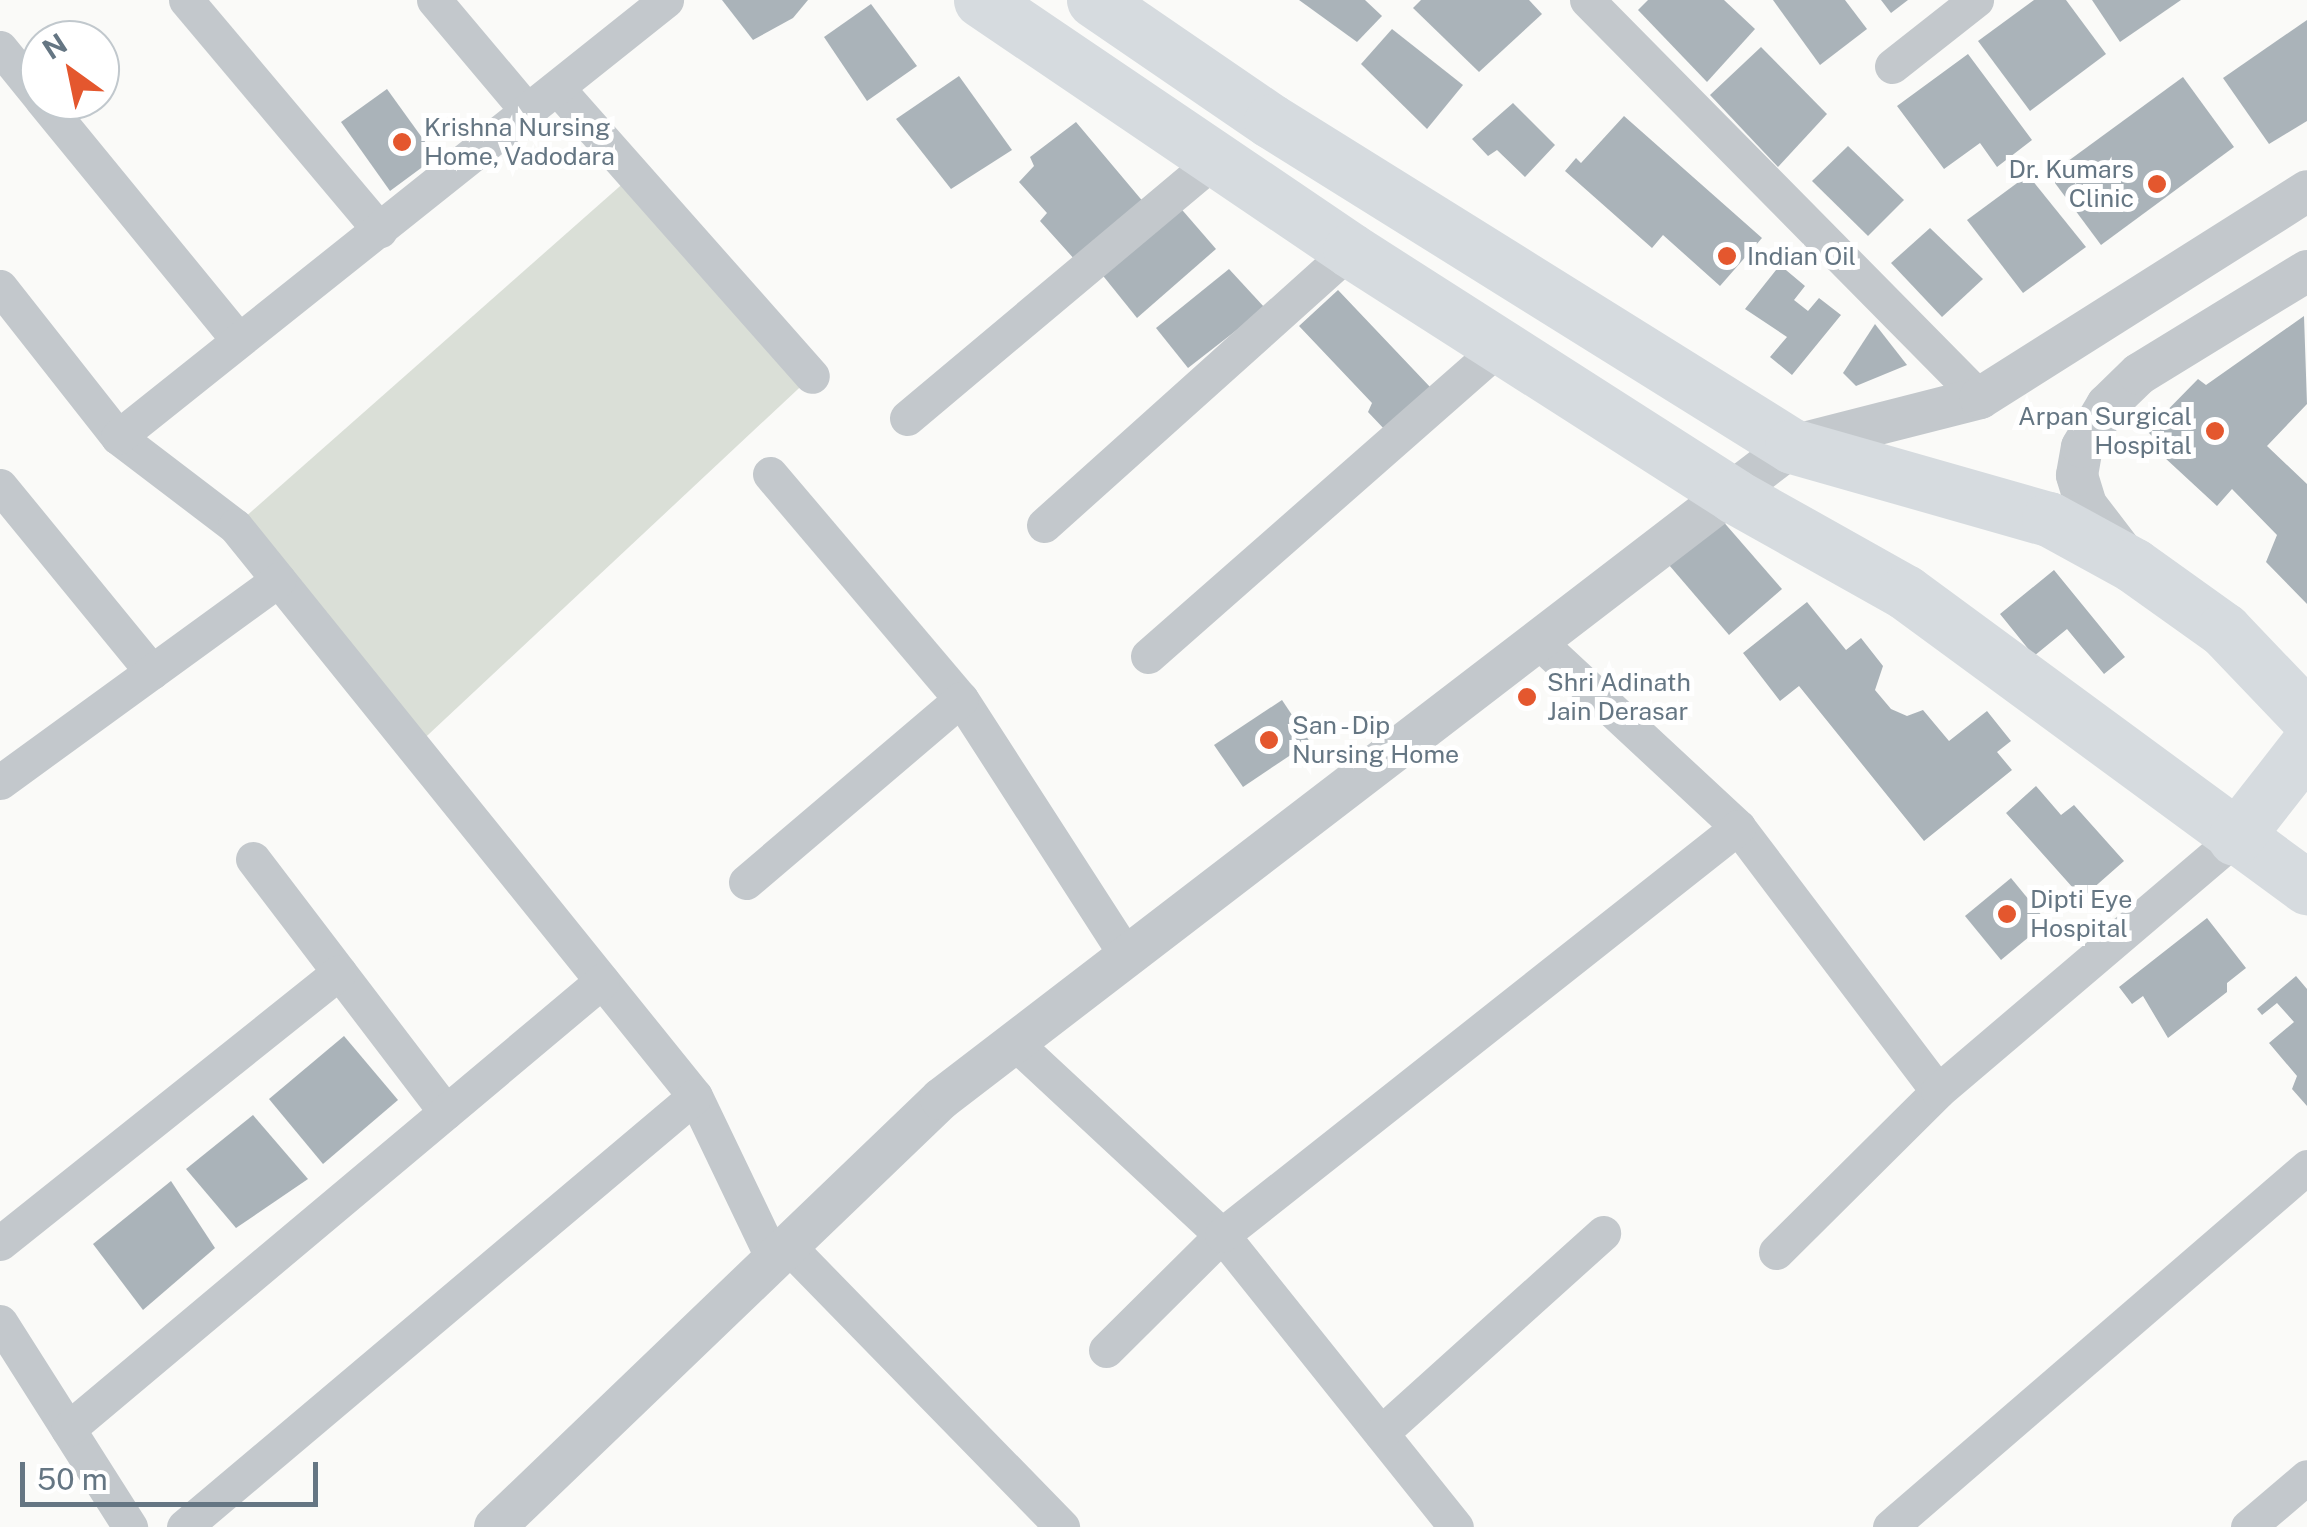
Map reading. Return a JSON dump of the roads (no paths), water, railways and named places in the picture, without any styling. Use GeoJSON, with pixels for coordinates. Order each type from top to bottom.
{"type":"FeatureCollection","features":[{"type":"Feature","properties":{"kind":"highway"},"geometry":{"type":"LineString","coordinates":[[980,0],[1350,250],[1734,496],[1905,592],[2235,838],[2307,887]]}},
{"type":"Feature","properties":{"kind":"highway"},"geometry":{"type":"LineString","coordinates":[[1109,4],[1271,121],[1792,446],[2049,520],[2133,565],[2224,630],[2307,717]]}},
{"type":"Feature","properties":{"kind":"highway"},"geometry":{"type":"LineString","coordinates":[[2235,838],[2307,746]]}},
{"type":"Feature","properties":{"kind":"street"},"geometry":{"type":"LineString","coordinates":[[186,0],[380,230]]}},
{"type":"Feature","properties":{"kind":"street"},"geometry":{"type":"LineString","coordinates":[[434,0],[529,113]]}},
{"type":"Feature","properties":{"kind":"street"},"geometry":{"type":"LineString","coordinates":[[118,437],[237,338],[529,113],[666,0]]}},
{"type":"Feature","properties":{"kind":"street"},"geometry":{"type":"LineString","coordinates":[[1586,0],[1980,398]]}},
{"type":"Feature","properties":{"kind":"street"},"geometry":{"type":"LineString","coordinates":[[1892,66],[1976,0]]}},
{"type":"Feature","properties":{"kind":"street"},"geometry":{"type":"LineString","coordinates":[[0,48],[20,72]]}},
{"type":"Feature","properties":{"kind":"street"},"geometry":{"type":"LineString","coordinates":[[558,89],[812,376]]}},
{"type":"Feature","properties":{"kind":"street"},"geometry":{"type":"LineString","coordinates":[[59,120],[237,338]]}},
{"type":"Feature","properties":{"kind":"street"},"geometry":{"type":"LineString","coordinates":[[906,418],[1214,160]]}},
{"type":"Feature","properties":{"kind":"street"},"geometry":{"type":"LineString","coordinates":[[495,1527],[940,1099],[1539,642],[1677,532],[1734,496],[1792,446],[1980,398],[2307,192]]}},
{"type":"Feature","properties":{"kind":"street"},"geometry":{"type":"LineString","coordinates":[[1044,525],[1350,250]]}},
{"type":"Feature","properties":{"kind":"street"},"geometry":{"type":"LineString","coordinates":[[2133,565],[2086,505],[2077,476],[2082,447],[2107,406],[2139,374],[2307,271]]}},
{"type":"Feature","properties":{"kind":"street"},"geometry":{"type":"LineString","coordinates":[[0,287],[118,437],[235,526],[695,1096],[780,1252],[1062,1527]]}},
{"type":"Feature","properties":{"kind":"street"},"geometry":{"type":"LineString","coordinates":[[1148,656],[1502,345]]}},
{"type":"Feature","properties":{"kind":"street"},"geometry":{"type":"LineString","coordinates":[[770,474],[962,698],[1127,957]]}},
{"type":"Feature","properties":{"kind":"street"},"geometry":{"type":"LineString","coordinates":[[0,486],[152,672]]}},
{"type":"Feature","properties":{"kind":"street"},"geometry":{"type":"LineString","coordinates":[[0,782],[278,580]]}},
{"type":"Feature","properties":{"kind":"street"},"geometry":{"type":"LineString","coordinates":[[1539,642],[1738,827],[1938,1091]]}},
{"type":"Feature","properties":{"kind":"street"},"geometry":{"type":"LineString","coordinates":[[746,882],[962,698]]}},
{"type":"Feature","properties":{"kind":"street"},"geometry":{"type":"LineString","coordinates":[[1106,1350],[1222,1236],[1738,827]]}},
{"type":"Feature","properties":{"kind":"street"},"geometry":{"type":"LineString","coordinates":[[1776,1252],[1938,1091],[2235,838]]}},
{"type":"Feature","properties":{"kind":"street"},"geometry":{"type":"LineString","coordinates":[[254,859],[446,1112]]}},
{"type":"Feature","properties":{"kind":"street"},"geometry":{"type":"LineString","coordinates":[[0,1243],[339,972]]}},
{"type":"Feature","properties":{"kind":"street"},"geometry":{"type":"LineString","coordinates":[[68,1429],[602,981]]}},
{"type":"Feature","properties":{"kind":"street"},"geometry":{"type":"LineString","coordinates":[[1014,1042],[1222,1236],[1456,1527]]}},
{"type":"Feature","properties":{"kind":"street"},"geometry":{"type":"LineString","coordinates":[[184,1527],[695,1096]]}},
{"type":"Feature","properties":{"kind":"street"},"geometry":{"type":"LineString","coordinates":[[1890,1527],[2307,1167]]}},
{"type":"Feature","properties":{"kind":"street"},"geometry":{"type":"LineString","coordinates":[[1380,1433],[1603,1233]]}},
{"type":"Feature","properties":{"kind":"street"},"geometry":{"type":"LineString","coordinates":[[0,1322],[130,1527]]}},
{"type":"Feature","properties":{"kind":"street"},"geometry":{"type":"LineString","coordinates":[[2248,1527],[2307,1477]]}},
{"type":"Feature","properties":{"kind":"place","name":"Krishna Nursing Home, Vadodara"},"geometry":{"type":"Point","coordinates":[402,142]}},
{"type":"Feature","properties":{"kind":"place","name":"Dr. Kumars Clinic"},"geometry":{"type":"Point","coordinates":[2157,184]}},
{"type":"Feature","properties":{"kind":"place","name":"Indian Oil"},"geometry":{"type":"Point","coordinates":[1727,256]}},
{"type":"Feature","properties":{"kind":"place","name":"Arpan Surgical Hospital"},"geometry":{"type":"Point","coordinates":[2215,431]}},
{"type":"Feature","properties":{"kind":"place","name":"Shri Adinath Jain Derasar"},"geometry":{"type":"Point","coordinates":[1527,697]}},
{"type":"Feature","properties":{"kind":"place","name":"San - Dip Nursing Home"},"geometry":{"type":"Point","coordinates":[1269,740]}},
{"type":"Feature","properties":{"kind":"place","name":"Dipti Eye Hospital"},"geometry":{"type":"Point","coordinates":[2007,914]}}]}
